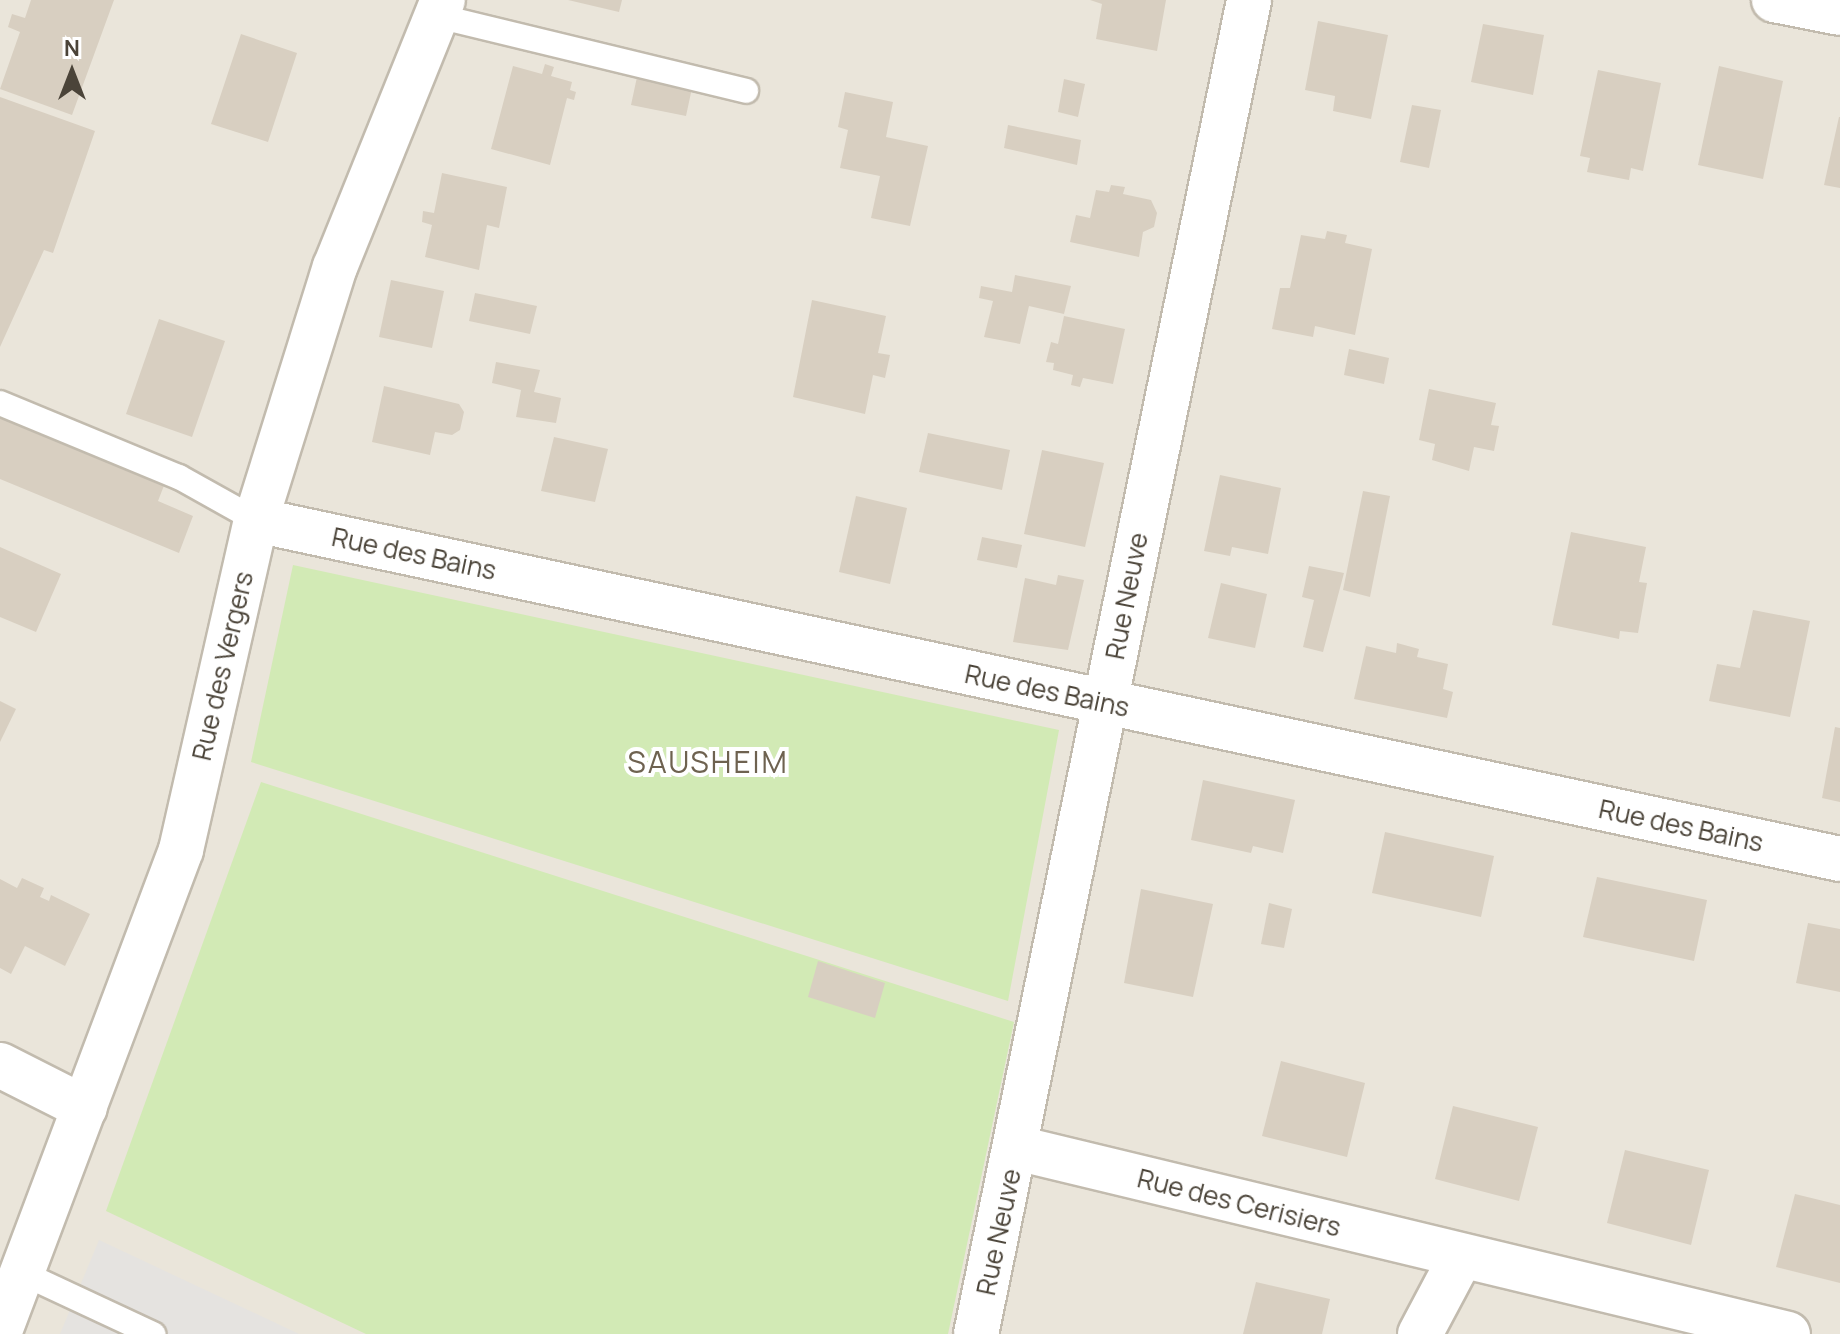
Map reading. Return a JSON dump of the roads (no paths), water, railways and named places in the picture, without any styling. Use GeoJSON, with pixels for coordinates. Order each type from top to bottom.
{"type":"FeatureCollection","features":[{"type":"Feature","properties":{"kind":"street","name":"Rue Neuve"},"geometry":{"type":"LineString","coordinates":[[976,1334],[1017,1148],[1249,0]]}},
{"type":"Feature","properties":{"kind":"street"},"geometry":{"type":"LineString","coordinates":[[1774,0],[1840,13]]}},
{"type":"Feature","properties":{"kind":"street","name":"Rue des Vergers"},"geometry":{"type":"LineString","coordinates":[[0,1331],[181,850],[256,520],[335,267],[440,8]]}},
{"type":"Feature","properties":{"kind":"street","name":"Rue des Bains"},"geometry":{"type":"LineString","coordinates":[[256,520],[1840,859]]}},
{"type":"Feature","properties":{"kind":"street"},"geometry":{"type":"LineString","coordinates":[[0,1065],[85,1108]]}},
{"type":"Feature","properties":{"kind":"street","name":"Rue des Cerisiers"},"geometry":{"type":"LineString","coordinates":[[1017,1148],[1788,1334]]}},
{"type":"Feature","properties":{"kind":"street"},"geometry":{"type":"LineString","coordinates":[[1420,1334],[1461,1257]]}},
{"type":"Feature","properties":{"kind":"lane"},"geometry":{"type":"LineString","coordinates":[[440,8],[746,91]]}},
{"type":"Feature","properties":{"kind":"lane"},"geometry":{"type":"LineString","coordinates":[[0,403],[179,477],[256,520]]}},
{"type":"Feature","properties":{"kind":"lane"},"geometry":{"type":"LineString","coordinates":[[22,1273],[153,1334]]}},
{"type":"Feature","properties":{"kind":"district","name":"SAUSHEIM"},"geometry":{"type":"Point","coordinates":[708,762]}}]}
